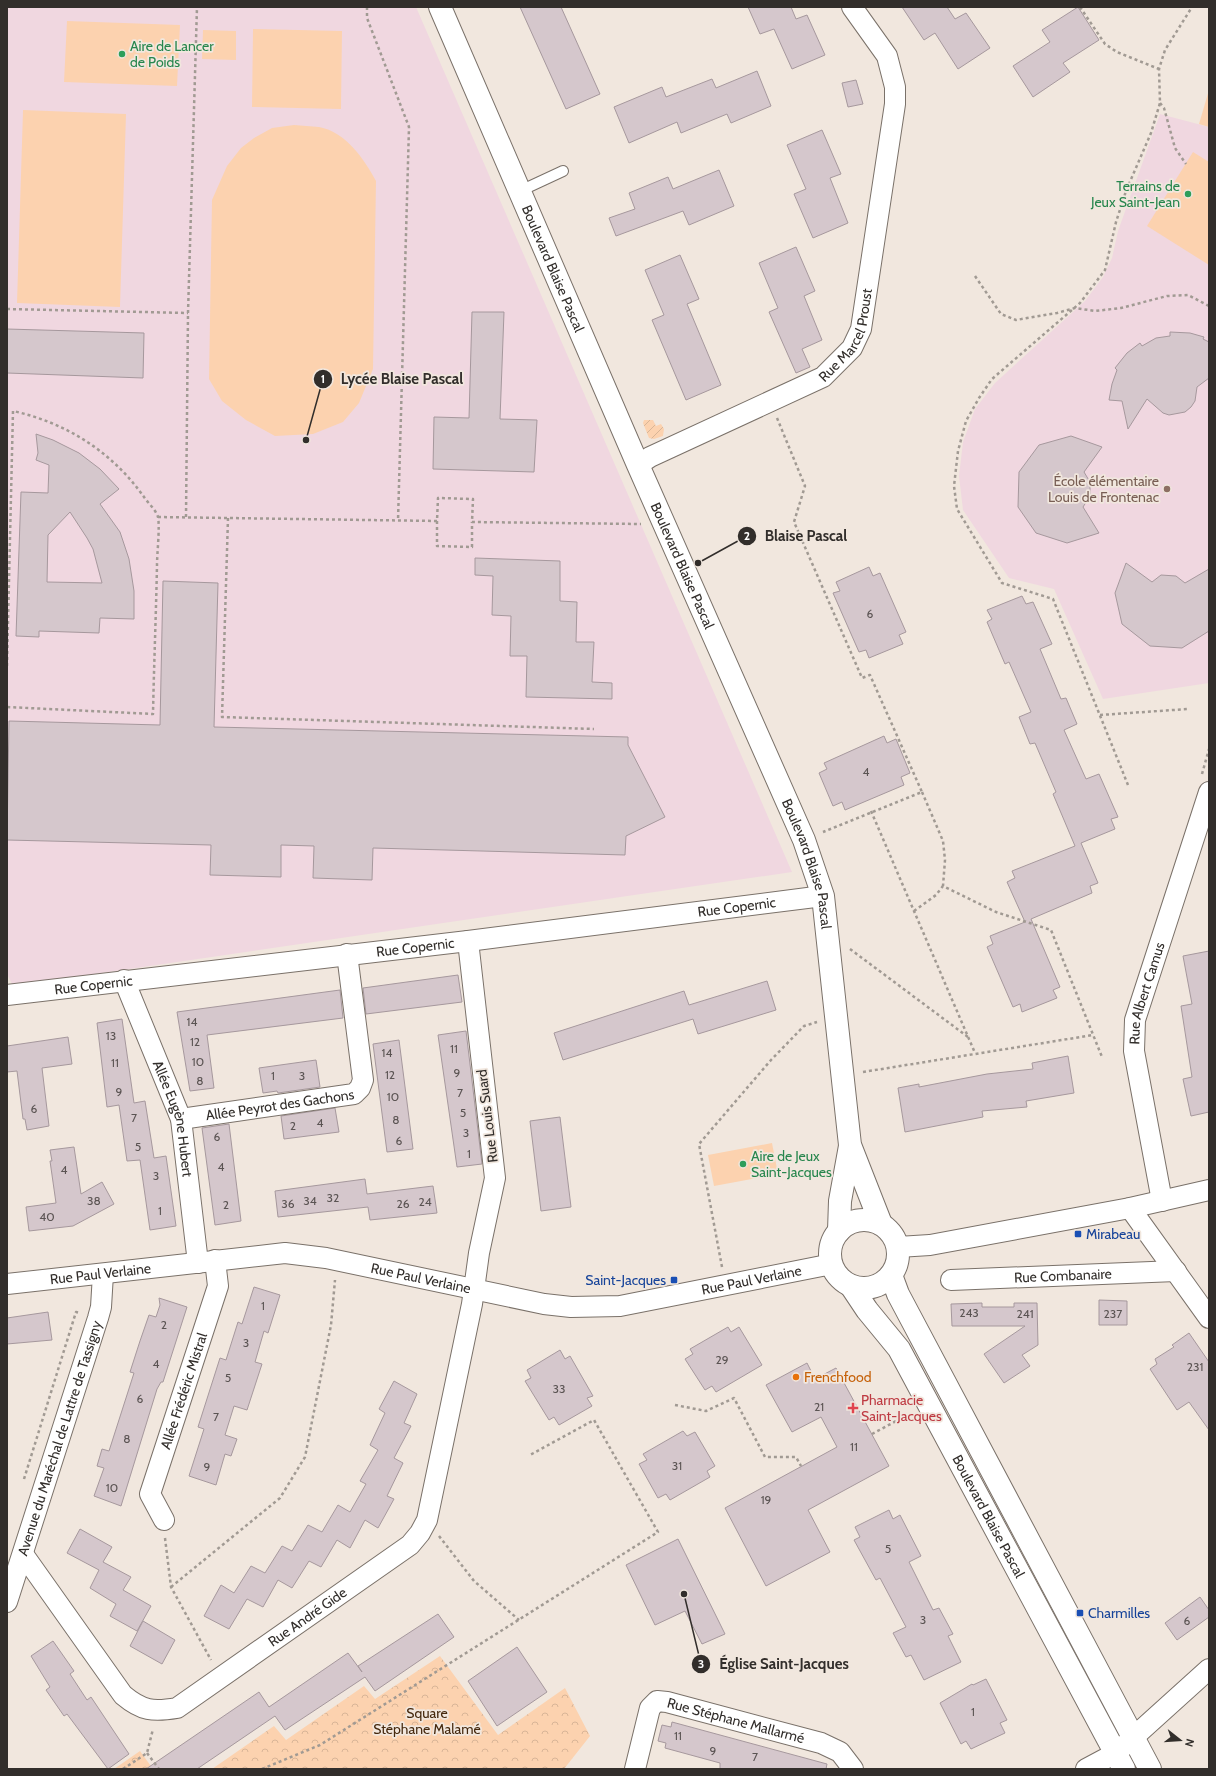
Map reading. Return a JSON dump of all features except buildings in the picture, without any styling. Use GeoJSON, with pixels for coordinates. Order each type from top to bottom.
{"type":"FeatureCollection","features":[{"type":"Feature","properties":{"kind":"street","name":"Boulevard Blaise Pascal"},"geometry":{"type":"LineString","coordinates":[[440,7],[638,465],[804,840],[823,896],[850,1145],[881,1224],[889,1230],[898,1247]]}},
{"type":"Feature","properties":{"kind":"street","name":"Rue Marcel Proust"},"geometry":{"type":"LineString","coordinates":[[638,465],[650,457],[823,378],[852,348],[861,329],[895,104],[895,87],[887,56],[852,7]]}},
{"type":"Feature","properties":{"kind":"street","name":"Rue Albert Camus"},"geometry":{"type":"LineString","coordinates":[[1162,1201],[1134,1051],[1135,1020],[1204,786]]}},
{"type":"Feature","properties":{"kind":"street","name":"Rue Copernic"},"geometry":{"type":"LineString","coordinates":[[7,994],[468,941],[823,896]]}},
{"type":"Feature","properties":{"kind":"street","name":"Rue Louis Suard"},"geometry":{"type":"LineString","coordinates":[[468,941],[495,1178],[479,1253],[474,1290]]}},
{"type":"Feature","properties":{"kind":"street","name":"Allée Peyrot des Gachons"},"geometry":{"type":"LineString","coordinates":[[181,1119],[354,1094],[360,1088],[363,1080],[347,954]]}},
{"type":"Feature","properties":{"kind":"street","name":"Allée Eugène Hubert"},"geometry":{"type":"LineString","coordinates":[[124,980],[181,1119],[206,1261]]}},
{"type":"Feature","properties":{"kind":"street","name":"Boulevard Blaise Pascal"},"geometry":{"type":"LineString","coordinates":[[850,1145],[840,1201],[839,1231],[832,1242],[830,1251],[832,1264],[839,1278],[851,1286],[867,1310],[899,1349],[1120,1761]]}},
{"type":"Feature","properties":{"kind":"street"},"geometry":{"type":"LineString","coordinates":[[851,1286],[866,1288],[876,1286],[891,1275],[898,1257],[898,1247],[930,1245],[1130,1208],[1209,1190]]}},
{"type":"Feature","properties":{"kind":"street"},"geometry":{"type":"LineString","coordinates":[[1130,1208],[1209,1318]]}},
{"type":"Feature","properties":{"kind":"street"},"geometry":{"type":"LineString","coordinates":[[839,1231],[853,1222],[862,1220],[872,1220],[881,1224]]}},
{"type":"Feature","properties":{"kind":"street","name":"Rue Paul Verlaine"},"geometry":{"type":"LineString","coordinates":[[7,1284],[284,1253],[306,1254],[337,1260],[544,1304],[571,1306],[615,1306],[832,1264]]}},
{"type":"Feature","properties":{"kind":"street","name":"Allée Frédéric Mistral"},"geometry":{"type":"LineString","coordinates":[[164,1520],[150,1494],[218,1286],[206,1261]]}},
{"type":"Feature","properties":{"kind":"street","name":"Rue Combanaire"},"geometry":{"type":"LineString","coordinates":[[951,1280],[1176,1271]]}},
{"type":"Feature","properties":{"kind":"street","name":"Avenue du Maréchal de Lattre de Tassigny"},"geometry":{"type":"LineString","coordinates":[[7,1602],[98,1318],[101,1307],[103,1274]]}},
{"type":"Feature","properties":{"kind":"street","name":"Boulevard Blaise Pascal"},"geometry":{"type":"LineString","coordinates":[[891,1275],[898,1294],[960,1414],[1150,1769]]}},
{"type":"Feature","properties":{"kind":"street","name":"Rue André Gide"},"geometry":{"type":"LineString","coordinates":[[23,1554],[123,1695],[136,1705],[158,1710],[177,1708],[410,1545],[420,1533],[427,1520],[474,1290]]}},
{"type":"Feature","properties":{"kind":"street"},"geometry":{"type":"LineString","coordinates":[[1086,1769],[1120,1761],[1134,1738],[1209,1669]]}},
{"type":"Feature","properties":{"kind":"street","name":"Rue Stéphane Mallarmé"},"geometry":{"type":"LineString","coordinates":[[634,1769],[650,1708],[657,1701],[667,1702],[821,1743],[840,1752],[853,1769]]}},
{"type":"Feature","properties":{"kind":"lane"},"geometry":{"type":"LineString","coordinates":[[520,191],[563,171]]}},
{"type":"Feature","properties":{"kind":"path"},"geometry":{"type":"LineString","coordinates":[[186,517],[188,313],[197,7]]}},
{"type":"Feature","properties":{"kind":"path"},"geometry":{"type":"LineString","coordinates":[[367,7],[367,18],[409,127],[398,521]]}},
{"type":"Feature","properties":{"kind":"path"},"geometry":{"type":"LineString","coordinates":[[1080,7],[1105,44],[1117,52],[1159,69]]}},
{"type":"Feature","properties":{"kind":"path"},"geometry":{"type":"LineString","coordinates":[[1128,785],[1054,599],[1002,583],[957,509],[954,486],[958,451],[966,421],[992,379],[1075,308],[1095,285],[1105,270],[1116,222],[1126,191],[1151,133],[1160,103],[1159,69],[1165,50],[1192,7]]}},
{"type":"Feature","properties":{"kind":"path"},"geometry":{"type":"LineString","coordinates":[[1160,103],[1164,108],[1175,148],[1186,164]]}},
{"type":"Feature","properties":{"kind":"path"},"geometry":{"type":"LineString","coordinates":[[975,276],[1001,314],[1016,320],[1057,313],[1075,308],[1095,311],[1122,308],[1167,296],[1188,295],[1209,306]]}},
{"type":"Feature","properties":{"kind":"path"},"geometry":{"type":"LineString","coordinates":[[7,309],[188,313]]}},
{"type":"Feature","properties":{"kind":"path"},"geometry":{"type":"LineString","coordinates":[[770,402],[805,486],[794,522],[862,678],[870,675],[943,841],[945,860],[943,886],[936,895],[914,911]]}},
{"type":"Feature","properties":{"kind":"path"},"geometry":{"type":"LineString","coordinates":[[7,666],[13,411],[33,416],[54,424],[77,435],[101,452],[118,465],[134,483],[158,517],[154,714],[7,707]]}},
{"type":"Feature","properties":{"kind":"path"},"geometry":{"type":"LineString","coordinates":[[438,498],[473,499],[472,522],[472,547],[437,546],[438,498]]}},
{"type":"Feature","properties":{"kind":"path"},"geometry":{"type":"LineString","coordinates":[[158,517],[437,521]]}},
{"type":"Feature","properties":{"kind":"path"},"geometry":{"type":"LineString","coordinates":[[228,518],[222,717],[594,728]]}},
{"type":"Feature","properties":{"kind":"path"},"geometry":{"type":"LineString","coordinates":[[472,522],[664,524]]}},
{"type":"Feature","properties":{"kind":"path"},"geometry":{"type":"LineString","coordinates":[[1100,715],[1188,709]]}},
{"type":"Feature","properties":{"kind":"path"},"geometry":{"type":"LineString","coordinates":[[1204,786],[1209,749]]}},
{"type":"Feature","properties":{"kind":"path"},"geometry":{"type":"LineString","coordinates":[[804,840],[871,811],[922,792]]}},
{"type":"Feature","properties":{"kind":"path"},"geometry":{"type":"LineString","coordinates":[[871,811],[975,1053]]}},
{"type":"Feature","properties":{"kind":"path"},"geometry":{"type":"LineString","coordinates":[[943,886],[996,912],[1051,930],[1102,1057]]}},
{"type":"Feature","properties":{"kind":"path"},"geometry":{"type":"LineString","coordinates":[[827,932],[968,1037]]}},
{"type":"Feature","properties":{"kind":"path"},"geometry":{"type":"LineString","coordinates":[[725,1285],[699,1144],[771,1060],[804,1026],[836,1015]]}},
{"type":"Feature","properties":{"kind":"path"},"geometry":{"type":"LineString","coordinates":[[843,1075],[1093,1035]]}},
{"type":"Feature","properties":{"kind":"path"},"geometry":{"type":"LineString","coordinates":[[170,1587],[280,1498],[305,1457],[331,1325],[337,1260]]}},
{"type":"Feature","properties":{"kind":"path"},"geometry":{"type":"LineString","coordinates":[[675,1405],[706,1411],[734,1398],[765,1457],[796,1457],[801,1466]]}},
{"type":"Feature","properties":{"kind":"path"},"geometry":{"type":"LineString","coordinates":[[262,1769],[320,1745],[658,1532],[594,1420],[530,1455]]}},
{"type":"Feature","properties":{"kind":"path"},"geometry":{"type":"LineString","coordinates":[[872,1434],[898,1420]]}},
{"type":"Feature","properties":{"kind":"path"},"geometry":{"type":"LineString","coordinates":[[164,1520],[170,1587],[221,1677]]}},
{"type":"Feature","properties":{"kind":"path"},"geometry":{"type":"LineString","coordinates":[[427,1520],[474,1581],[519,1620]]}},
{"type":"Feature","properties":{"kind":"path"},"geometry":{"type":"LineString","coordinates":[[123,1769],[147,1753],[158,1710]]}},
{"type":"Feature","properties":{"kind":"path"},"geometry":{"type":"LineString","coordinates":[[147,1753],[159,1769]]}},
{"type":"Feature","properties":{"kind":"shaded area"},"geometry":{"type":"Polygon","coordinates":[[[7,7],[416,7],[792,872],[13,986],[7,974],[7,7]]]}},
{"type":"Feature","properties":{"kind":"shaded area"},"geometry":{"type":"Polygon","coordinates":[[[1160,114],[1209,127],[1209,683],[1103,699],[1054,589],[1009,578],[963,510],[959,476],[963,442],[975,409],[995,383],[1085,301],[1103,277],[1112,258],[1118,231],[1160,114]]]}},
{"type":"Feature","properties":{"kind":"green space","name":"Aire de Lancer de Poids"},"geometry":{"type":"Polygon","coordinates":[[[67,21],[180,25],[177,86],[64,82],[67,21]]]}},
{"type":"Feature","properties":{"kind":"green space"},"geometry":{"type":"Polygon","coordinates":[[[253,29],[342,31],[341,109],[252,107],[253,29]]]}},
{"type":"Feature","properties":{"kind":"green space"},"geometry":{"type":"Polygon","coordinates":[[[203,30],[236,31],[236,60],[202,59],[203,30]]]}},
{"type":"Feature","properties":{"kind":"green space"},"geometry":{"type":"Polygon","coordinates":[[[1209,90],[1209,127],[1199,124],[1209,90]]]}},
{"type":"Feature","properties":{"kind":"green space"},"geometry":{"type":"Polygon","coordinates":[[[23,110],[126,114],[120,307],[17,303],[23,110]]]}},
{"type":"Feature","properties":{"kind":"green space"},"geometry":{"type":"Polygon","coordinates":[[[294,125],[319,127],[338,134],[346,140],[360,156],[376,181],[373,369],[359,403],[343,422],[313,434],[275,436],[246,420],[222,401],[209,379],[212,200],[227,166],[241,148],[254,138],[272,128],[294,125]]]}},
{"type":"Feature","properties":{"kind":"green space","name":"Terrains de Jeux Saint-Jean"},"geometry":{"type":"Polygon","coordinates":[[[1193,152],[1209,162],[1209,265],[1147,226],[1193,152]]]}},
{"type":"Feature","properties":{"kind":"green space"},"geometry":{"type":"Polygon","coordinates":[[[644,420],[653,420],[656,426],[661,424],[664,429],[663,436],[654,439],[649,438],[643,423],[644,420]]]}},
{"type":"Feature","properties":{"kind":"green space","name":"Aire de Jeux Saint-Jacques"},"geometry":{"type":"Polygon","coordinates":[[[772,1143],[778,1174],[714,1186],[708,1155],[772,1143]]]}},
{"type":"Feature","properties":{"kind":"green space","name":"Square Stéphane Malamé"},"geometry":{"type":"Polygon","coordinates":[[[440,1656],[498,1735],[565,1688],[590,1736],[564,1769],[212,1769],[274,1726],[286,1740],[364,1686],[375,1699],[440,1656]]]}},
{"type":"Feature","properties":{"kind":"green space"},"geometry":{"type":"Polygon","coordinates":[[[140,1751],[153,1769],[114,1769],[140,1751]]]}},
{"type":"Feature","properties":{"kind":"place","name":"Aire de Lancer de Poids"},"geometry":{"type":"Point","coordinates":[122,54]}},
{"type":"Feature","properties":{"kind":"place","name":"Terrains de Jeux Saint-Jean"},"geometry":{"type":"Point","coordinates":[1188,194]}},
{"type":"Feature","properties":{"kind":"place","name":"Lycée Blaise Pascal"},"geometry":{"type":"Point","coordinates":[306,440]}},
{"type":"Feature","properties":{"kind":"place","name":"École élémentaire Louis de Frontenac"},"geometry":{"type":"Point","coordinates":[1167,489]}},
{"type":"Feature","properties":{"kind":"place","name":"Blaise Pascal"},"geometry":{"type":"Point","coordinates":[698,563]}},
{"type":"Feature","properties":{"kind":"place","name":"Aire de Jeux Saint-Jacques"},"geometry":{"type":"Point","coordinates":[743,1164]}},
{"type":"Feature","properties":{"kind":"place","name":"Mirabeau"},"geometry":{"type":"Point","coordinates":[1078,1234]}},
{"type":"Feature","properties":{"kind":"place","name":"Saint-Jacques"},"geometry":{"type":"Point","coordinates":[674,1280]}},
{"type":"Feature","properties":{"kind":"place","name":"Frenchfood"},"geometry":{"type":"Point","coordinates":[796,1377]}},
{"type":"Feature","properties":{"kind":"place","name":"Pharmacie Saint-Jacques"},"geometry":{"type":"Point","coordinates":[853,1408]}},
{"type":"Feature","properties":{"kind":"place","name":"Église Saint-Jacques"},"geometry":{"type":"Point","coordinates":[684,1594]}},
{"type":"Feature","properties":{"kind":"place","name":"Charmilles"},"geometry":{"type":"Point","coordinates":[1080,1613]}}]}
